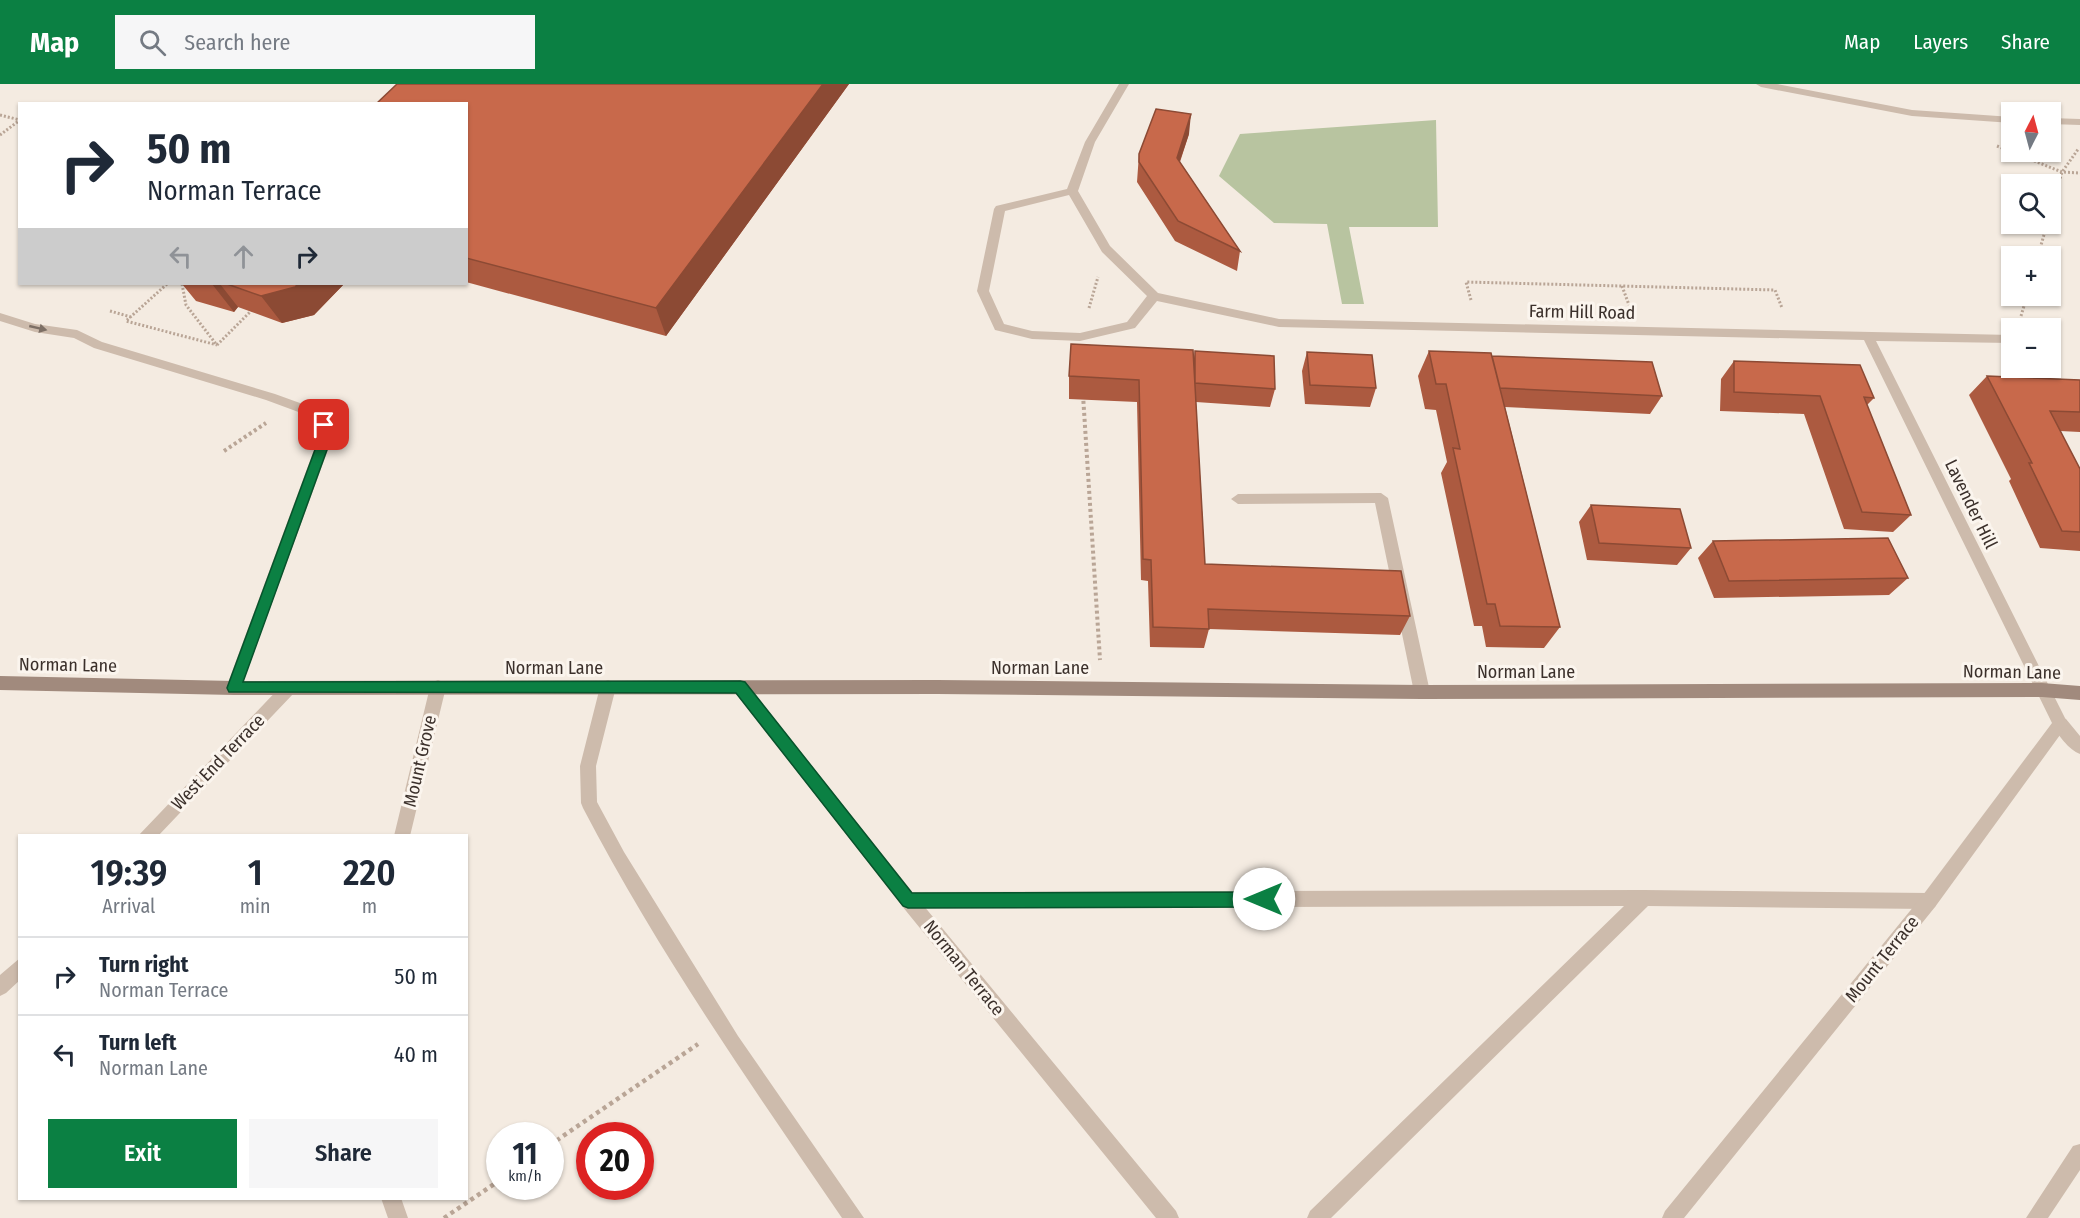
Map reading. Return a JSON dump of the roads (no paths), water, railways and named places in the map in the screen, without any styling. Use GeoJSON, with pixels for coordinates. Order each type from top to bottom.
{"type":"FeatureCollection","features":[{"type":"Feature","properties":{"kind":"street"},"geometry":{"type":"LineString","coordinates":[[1072,191],[1090,142],[1124,84]]}},
{"type":"Feature","properties":{"kind":"street"},"geometry":{"type":"LineString","coordinates":[[1761,84],[1912,112],[2001,119]]}},
{"type":"Feature","properties":{"kind":"street"},"geometry":{"type":"LineString","coordinates":[[2061,121],[2080,122]]}},
{"type":"Feature","properties":{"kind":"street"},"geometry":{"type":"LineString","coordinates":[[1072,191],[1106,249],[1154,296],[1131,325],[1080,337],[1032,335],[999,327],[983,291],[1000,209],[1072,191]]}},
{"type":"Feature","properties":{"kind":"street","name":"Farm Hill Road"},"geometry":{"type":"LineString","coordinates":[[1154,296],[1279,323],[1793,332],[2001,339]]}},
{"type":"Feature","properties":{"kind":"street"},"geometry":{"type":"LineString","coordinates":[[0,317],[35,328],[77,334],[91,342],[270,397],[317,414],[324,425],[322,447],[234,688]]}},
{"type":"Feature","properties":{"kind":"street","name":"Lavender Hill"},"geometry":{"type":"LineString","coordinates":[[1867,334],[2042,690]]}},
{"type":"Feature","properties":{"kind":"street"},"geometry":{"type":"LineString","coordinates":[[1238,499],[1381,498],[1422,692]]}},
{"type":"Feature","properties":{"kind":"street","name":"Norman Lane"},"geometry":{"type":"LineString","coordinates":[[0,683],[234,688],[1102,687],[1422,692],[2042,690],[2080,693]]}},
{"type":"Feature","properties":{"kind":"street","name":"Mount Grove"},"geometry":{"type":"LineString","coordinates":[[402,834],[438,687]]}},
{"type":"Feature","properties":{"kind":"street"},"geometry":{"type":"LineString","coordinates":[[608,687],[588,766],[589,803],[618,858],[723,1027],[854,1218]]}},
{"type":"Feature","properties":{"kind":"street","name":"Norman Terrace"},"geometry":{"type":"LineString","coordinates":[[740,687],[908,900],[1170,1218]]}},
{"type":"Feature","properties":{"kind":"street","name":"West End Terrace"},"geometry":{"type":"LineString","coordinates":[[148,834],[289,688]]}},
{"type":"Feature","properties":{"kind":"street"},"geometry":{"type":"LineString","coordinates":[[2042,690],[2060,724],[2080,747]]}},
{"type":"Feature","properties":{"kind":"street","name":"Mount Terrace"},"geometry":{"type":"LineString","coordinates":[[1672,1218],[1929,901],[2060,724]]}},
{"type":"Feature","properties":{"kind":"street"},"geometry":{"type":"LineString","coordinates":[[908,900],[1644,898],[1929,901]]}},
{"type":"Feature","properties":{"kind":"street"},"geometry":{"type":"LineString","coordinates":[[1317,1218],[1644,898]]}},
{"type":"Feature","properties":{"kind":"street"},"geometry":{"type":"LineString","coordinates":[[0,987],[18,969]]}},
{"type":"Feature","properties":{"kind":"street"},"geometry":{"type":"LineString","coordinates":[[2036,1218],[2080,1153]]}},
{"type":"Feature","properties":{"kind":"street"},"geometry":{"type":"LineString","coordinates":[[392,1200],[398,1218]]}}]}
